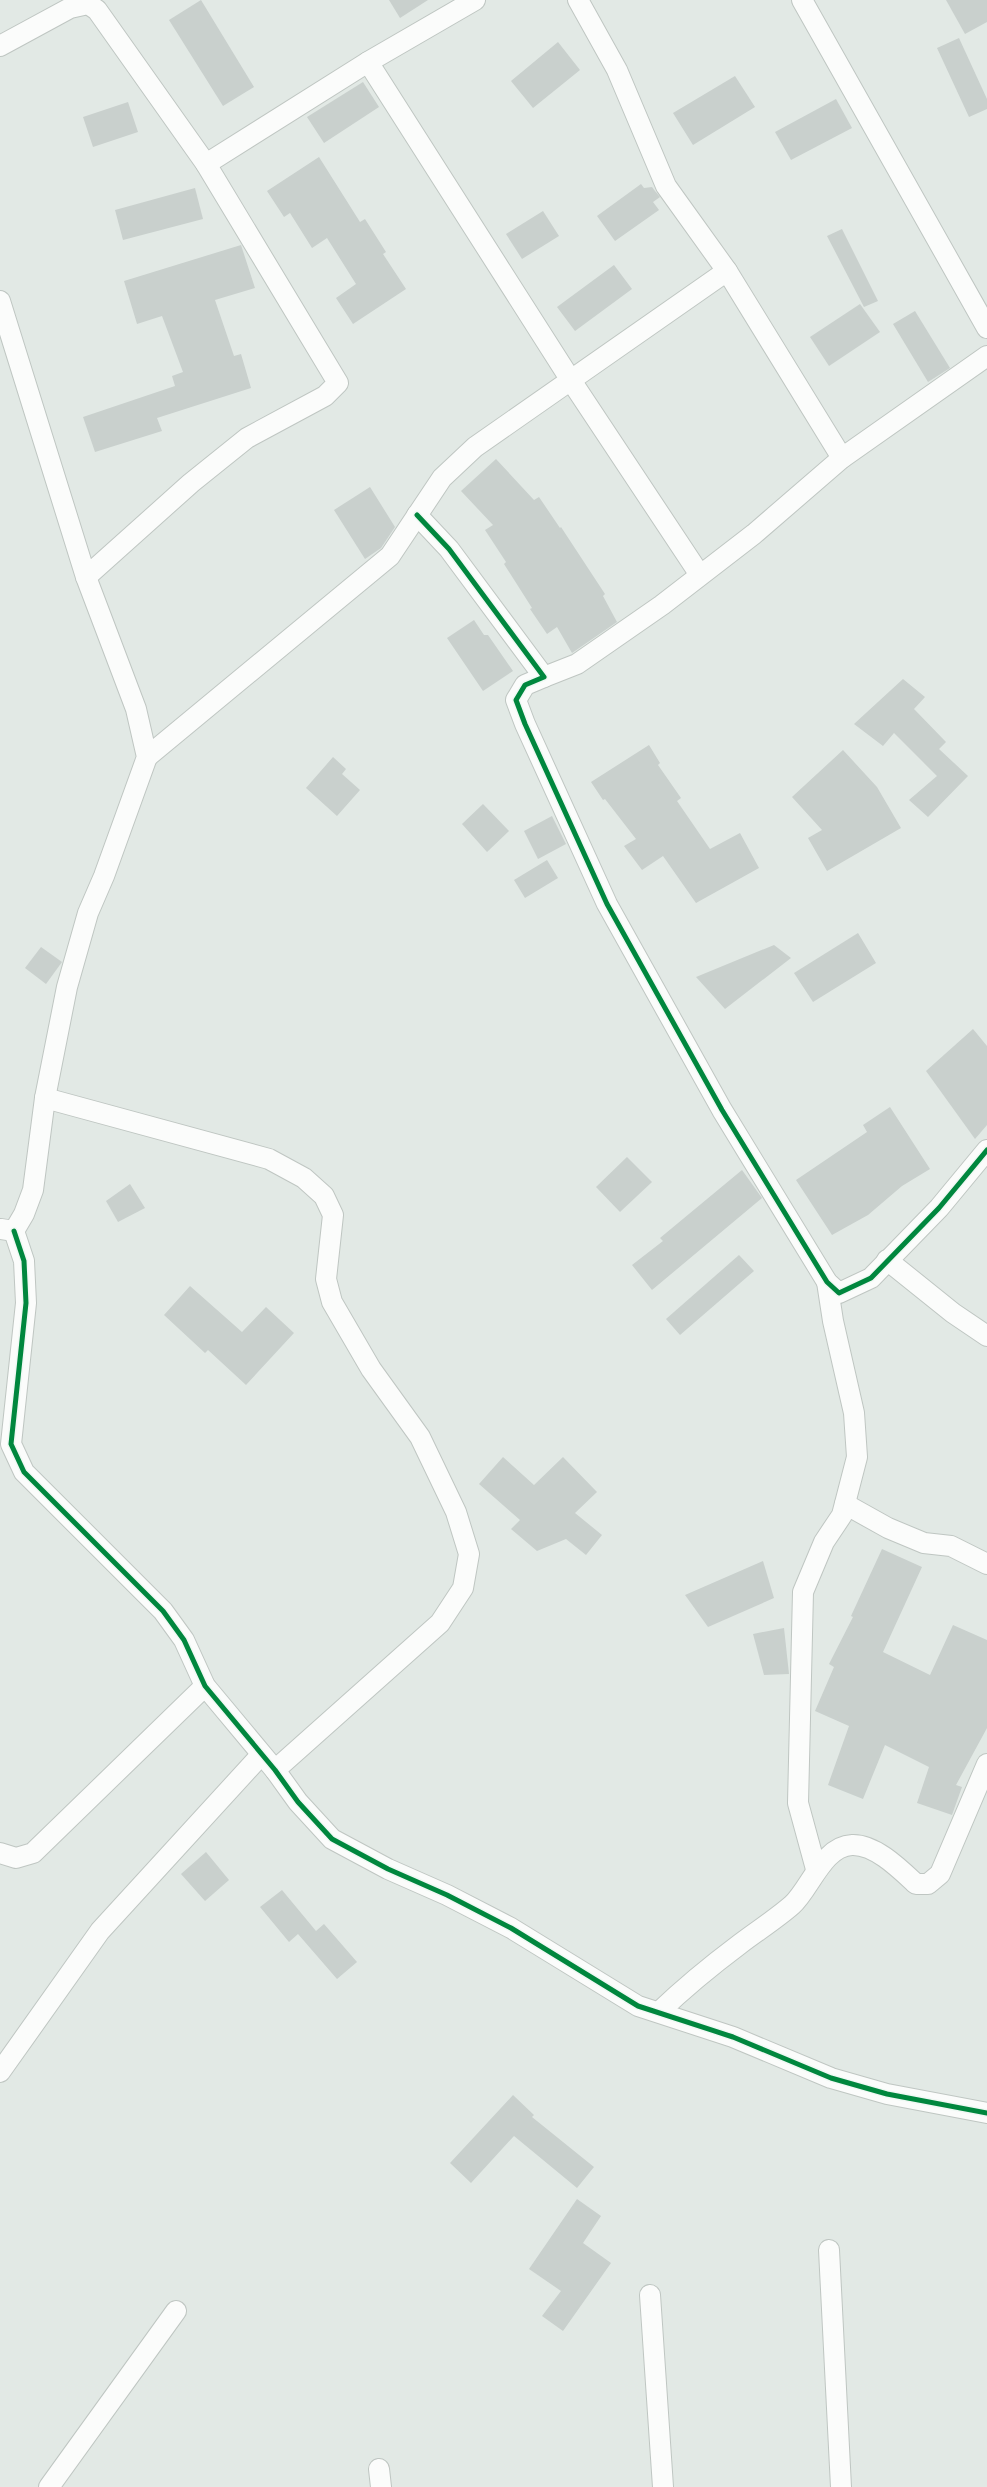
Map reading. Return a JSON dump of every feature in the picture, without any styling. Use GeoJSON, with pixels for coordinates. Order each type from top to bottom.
{"type":"FeatureCollection","features":[{"type":"Feature","properties":{"kind":"street"},"geometry":{"type":"LineString","coordinates":[[206,164],[368,62],[475,0]]}},
{"type":"Feature","properties":{"kind":"street"},"geometry":{"type":"LineString","coordinates":[[578,0],[617,70],[666,186],[727,271],[842,458]]}},
{"type":"Feature","properties":{"kind":"street"},"geometry":{"type":"LineString","coordinates":[[807,2],[987,328]]}},
{"type":"Feature","properties":{"kind":"street"},"geometry":{"type":"LineString","coordinates":[[0,46],[70,8],[88,4],[98,10],[206,164],[338,383],[325,396],[247,438],[191,483],[86,577]]}},
{"type":"Feature","properties":{"kind":"street"},"geometry":{"type":"LineString","coordinates":[[368,62],[572,382],[700,575]]}},
{"type":"Feature","properties":{"kind":"street"},"geometry":{"type":"LineString","coordinates":[[727,271],[572,382],[475,447],[442,478],[390,556],[147,757],[104,876],[88,912],[67,987],[45,1098],[33,1190],[24,1214],[7,1230],[24,1261],[26,1302],[11,1444],[24,1472],[163,1611],[184,1640],[205,1686],[275,1770],[298,1802],[332,1839],[510,1928],[638,2006],[733,2037],[831,2078],[887,2094],[987,2113]]}},
{"type":"Feature","properties":{"kind":"street"},"geometry":{"type":"LineString","coordinates":[[0,301],[86,577],[136,709],[147,757]]}},
{"type":"Feature","properties":{"kind":"street"},"geometry":{"type":"LineString","coordinates":[[987,356],[842,458],[754,534],[662,605],[577,664],[525,685],[516,700],[525,724],[607,904],[722,1110],[827,1282],[839,1293],[871,1278],[939,1208],[987,1150]]}},
{"type":"Feature","properties":{"kind":"street"},"geometry":{"type":"LineString","coordinates":[[417,514],[449,549],[544,677]]}},
{"type":"Feature","properties":{"kind":"street"},"geometry":{"type":"LineString","coordinates":[[45,1098],[269,1159],[304,1178],[324,1196],[333,1215],[326,1279],[332,1302],[371,1369],[420,1437],[456,1512],[470,1554],[464,1588],[440,1623],[275,1770]]}},
{"type":"Feature","properties":{"kind":"street"},"geometry":{"type":"LineString","coordinates":[[887,1260],[953,1313],[987,1336]]}},
{"type":"Feature","properties":{"kind":"street"},"geometry":{"type":"LineString","coordinates":[[816,1870],[798,1803],[803,1592],[824,1542],[842,1515],[858,1457],[854,1413],[833,1321],[827,1282]]}},
{"type":"Feature","properties":{"kind":"street"},"geometry":{"type":"LineString","coordinates":[[845,1504],[888,1528],[924,1543],[951,1546],[987,1564]]}},
{"type":"Feature","properties":{"kind":"street"},"geometry":{"type":"LineString","coordinates":[[0,1853],[16,1858],[33,1853],[205,1686]]}},
{"type":"Feature","properties":{"kind":"street"},"geometry":{"type":"LineString","coordinates":[[0,2072],[100,1932],[261,1755]]}},
{"type":"Feature","properties":{"kind":"street"},"geometry":{"type":"LineString","coordinates":[[659,2012],[690,1982],[794,1904],[816,1870],[840,1848],[851,1845],[867,1847],[900,1870],[916,1884],[928,1884],[940,1874],[987,1764]]}},
{"type":"Feature","properties":{"kind":"street"},"geometry":{"type":"LineString","coordinates":[[829,2250],[841,2487]]}},
{"type":"Feature","properties":{"kind":"street"},"geometry":{"type":"LineString","coordinates":[[650,2295],[663,2487]]}},
{"type":"Feature","properties":{"kind":"street"},"geometry":{"type":"LineString","coordinates":[[49,2487],[176,2311]]}},
{"type":"Feature","properties":{"kind":"building"},"geometry":{"type":"Polygon","coordinates":[[[201,0],[254,87],[223,106],[169,20],[201,0]]]}},
{"type":"Feature","properties":{"kind":"building"},"geometry":{"type":"Polygon","coordinates":[[[389,0],[428,0],[400,18],[389,0]]]}},
{"type":"Feature","properties":{"kind":"building"},"geometry":{"type":"Polygon","coordinates":[[[946,0],[987,0],[987,22],[965,34],[946,0]]]}},
{"type":"Feature","properties":{"kind":"building"},"geometry":{"type":"Polygon","coordinates":[[[959,38],[987,99],[987,109],[969,117],[937,48],[959,38]]]}},
{"type":"Feature","properties":{"kind":"building"},"geometry":{"type":"Polygon","coordinates":[[[558,42],[580,70],[533,108],[511,81],[558,42]]]}},
{"type":"Feature","properties":{"kind":"building"},"geometry":{"type":"Polygon","coordinates":[[[735,76],[755,107],[693,145],[673,113],[735,76]]]}},
{"type":"Feature","properties":{"kind":"building"},"geometry":{"type":"Polygon","coordinates":[[[363,82],[379,107],[324,143],[307,117],[363,82]]]}},
{"type":"Feature","properties":{"kind":"building"},"geometry":{"type":"Polygon","coordinates":[[[836,99],[852,128],[791,160],[775,132],[836,99]]]}},
{"type":"Feature","properties":{"kind":"building"},"geometry":{"type":"Polygon","coordinates":[[[128,102],[138,132],[93,147],[83,117],[128,102]]]}},
{"type":"Feature","properties":{"kind":"building"},"geometry":{"type":"Polygon","coordinates":[[[319,157],[360,222],[365,219],[386,252],[383,254],[406,289],[353,324],[336,298],[356,284],[327,238],[312,248],[290,213],[284,217],[267,191],[319,157]]]}},
{"type":"Feature","properties":{"kind":"building"},"geometry":{"type":"Polygon","coordinates":[[[641,184],[644,188],[652,187],[660,197],[653,202],[659,210],[615,241],[597,216],[641,184]]]}},
{"type":"Feature","properties":{"kind":"building"},"geometry":{"type":"Polygon","coordinates":[[[195,188],[203,219],[123,240],[115,210],[195,188]]]}},
{"type":"Feature","properties":{"kind":"building"},"geometry":{"type":"Polygon","coordinates":[[[543,211],[559,236],[522,259],[506,234],[543,211]]]}},
{"type":"Feature","properties":{"kind":"building"},"geometry":{"type":"Polygon","coordinates":[[[842,229],[878,301],[864,307],[827,236],[842,229]]]}},
{"type":"Feature","properties":{"kind":"building"},"geometry":{"type":"Polygon","coordinates":[[[241,245],[255,288],[215,300],[234,356],[241,354],[251,388],[157,418],[162,431],[95,452],[83,417],[175,386],[172,376],[183,372],[162,316],[137,324],[124,281],[241,245]]]}},
{"type":"Feature","properties":{"kind":"building"},"geometry":{"type":"Polygon","coordinates":[[[614,265],[632,289],[575,331],[557,307],[614,265]]]}},
{"type":"Feature","properties":{"kind":"building"},"geometry":{"type":"Polygon","coordinates":[[[860,304],[880,332],[829,366],[810,337],[860,304]]]}},
{"type":"Feature","properties":{"kind":"building"},"geometry":{"type":"Polygon","coordinates":[[[915,311],[950,368],[928,382],[893,324],[915,311]]]}},
{"type":"Feature","properties":{"kind":"building"},"geometry":{"type":"Polygon","coordinates":[[[496,459],[534,500],[539,497],[605,594],[603,596],[617,622],[572,653],[557,627],[547,634],[530,609],[532,608],[504,564],[506,562],[485,530],[493,525],[461,491],[496,459]]]}},
{"type":"Feature","properties":{"kind":"building"},"geometry":{"type":"Polygon","coordinates":[[[370,487],[395,527],[381,548],[365,559],[334,510],[370,487]]]}},
{"type":"Feature","properties":{"kind":"building"},"geometry":{"type":"Polygon","coordinates":[[[474,620],[484,635],[488,635],[513,671],[483,691],[447,638],[474,620]]]}},
{"type":"Feature","properties":{"kind":"building"},"geometry":{"type":"Polygon","coordinates":[[[903,679],[925,697],[914,709],[946,742],[939,749],[968,776],[928,817],[909,800],[937,776],[894,733],[883,746],[854,724],[903,679]]]}},
{"type":"Feature","properties":{"kind":"building"},"geometry":{"type":"Polygon","coordinates":[[[649,745],[660,763],[658,765],[681,798],[677,801],[710,849],[740,833],[759,868],[696,903],[663,856],[642,870],[624,846],[636,839],[605,799],[603,800],[591,782],[649,745]]]}},
{"type":"Feature","properties":{"kind":"building"},"geometry":{"type":"Polygon","coordinates":[[[843,750],[877,787],[901,828],[827,871],[808,838],[822,830],[792,797],[843,750]]]}},
{"type":"Feature","properties":{"kind":"building"},"geometry":{"type":"Polygon","coordinates":[[[333,757],[346,769],[342,774],[360,790],[337,816],[306,788],[333,757]]]}},
{"type":"Feature","properties":{"kind":"building"},"geometry":{"type":"Polygon","coordinates":[[[483,804],[509,831],[487,852],[462,824],[483,804]]]}},
{"type":"Feature","properties":{"kind":"building"},"geometry":{"type":"Polygon","coordinates":[[[552,816],[566,844],[538,859],[524,831],[552,816]]]}},
{"type":"Feature","properties":{"kind":"building"},"geometry":{"type":"Polygon","coordinates":[[[547,860],[558,878],[525,898],[514,880],[547,860]]]}},
{"type":"Feature","properties":{"kind":"building"},"geometry":{"type":"Polygon","coordinates":[[[858,933],[876,963],[813,1002],[794,973],[858,933]]]}},
{"type":"Feature","properties":{"kind":"building"},"geometry":{"type":"Polygon","coordinates":[[[774,945],[791,958],[725,1009],[696,977],[774,945]]]}},
{"type":"Feature","properties":{"kind":"building"},"geometry":{"type":"Polygon","coordinates":[[[41,947],[62,962],[46,984],[25,968],[41,947]]]}},
{"type":"Feature","properties":{"kind":"building"},"geometry":{"type":"Polygon","coordinates":[[[973,1029],[987,1046],[987,1125],[975,1139],[926,1071],[973,1029]]]}},
{"type":"Feature","properties":{"kind":"building"},"geometry":{"type":"Polygon","coordinates":[[[890,1107],[930,1169],[902,1186],[868,1215],[832,1235],[796,1180],[867,1132],[863,1125],[890,1107]]]}},
{"type":"Feature","properties":{"kind":"building"},"geometry":{"type":"Polygon","coordinates":[[[627,1157],[652,1182],[620,1212],[596,1187],[627,1157]]]}},
{"type":"Feature","properties":{"kind":"building"},"geometry":{"type":"Polygon","coordinates":[[[742,1170],[762,1198],[652,1290],[632,1265],[663,1241],[660,1238],[742,1170]]]}},
{"type":"Feature","properties":{"kind":"building"},"geometry":{"type":"Polygon","coordinates":[[[130,1184],[145,1208],[118,1222],[106,1201],[130,1184]]]}},
{"type":"Feature","properties":{"kind":"building"},"geometry":{"type":"Polygon","coordinates":[[[739,1255],[754,1271],[680,1335],[666,1319],[739,1255]]]}},
{"type":"Feature","properties":{"kind":"building"},"geometry":{"type":"Polygon","coordinates":[[[190,1286],[242,1332],[266,1307],[294,1333],[246,1385],[208,1350],[205,1353],[164,1315],[190,1286]]]}},
{"type":"Feature","properties":{"kind":"building"},"geometry":{"type":"Polygon","coordinates":[[[503,1457],[534,1485],[563,1457],[597,1492],[575,1513],[602,1535],[586,1555],[566,1539],[537,1551],[511,1529],[520,1520],[479,1484],[503,1457]]]}},
{"type":"Feature","properties":{"kind":"building"},"geometry":{"type":"Polygon","coordinates":[[[882,1549],[922,1567],[883,1652],[930,1675],[953,1625],[987,1640],[987,1728],[956,1785],[962,1787],[952,1815],[917,1803],[929,1767],[885,1745],[863,1799],[828,1785],[849,1726],[815,1711],[834,1667],[829,1664],[853,1617],[851,1616],[882,1549]]]}},
{"type":"Feature","properties":{"kind":"building"},"geometry":{"type":"Polygon","coordinates":[[[763,1561],[774,1598],[708,1627],[685,1595],[763,1561]]]}},
{"type":"Feature","properties":{"kind":"building"},"geometry":{"type":"Polygon","coordinates":[[[784,1628],[789,1674],[764,1675],[753,1634],[784,1628]]]}},
{"type":"Feature","properties":{"kind":"building"},"geometry":{"type":"Polygon","coordinates":[[[206,1852],[229,1880],[205,1901],[181,1874],[206,1852]]]}},
{"type":"Feature","properties":{"kind":"building"},"geometry":{"type":"Polygon","coordinates":[[[282,1890],[316,1931],[324,1924],[357,1962],[337,1979],[298,1934],[289,1942],[260,1907],[282,1890]]]}},
{"type":"Feature","properties":{"kind":"building"},"geometry":{"type":"Polygon","coordinates":[[[513,2095],[534,2115],[532,2117],[594,2167],[577,2188],[514,2136],[471,2183],[450,2163],[513,2095]]]}},
{"type":"Feature","properties":{"kind":"building"},"geometry":{"type":"Polygon","coordinates":[[[577,2199],[601,2216],[583,2243],[611,2263],[563,2331],[542,2316],[561,2291],[529,2269],[577,2199]]]}},
{"type":"Feature","properties":{"kind":"cycle path"},"geometry":{"type":"LineString","coordinates":[[417,515],[449,549],[544,677],[525,685],[516,700],[525,724],[607,904],[722,1110],[827,1282],[839,1293],[871,1278],[939,1208],[987,1150]]}},
{"type":"Feature","properties":{"kind":"cycle path"},"geometry":{"type":"LineString","coordinates":[[14,1231],[24,1261],[26,1303],[11,1444],[24,1472],[163,1611],[184,1640],[205,1686],[275,1770],[298,1802],[332,1839],[388,1869],[447,1895],[511,1928],[638,2006],[733,2037],[831,2078],[887,2094],[987,2113]]}}]}
